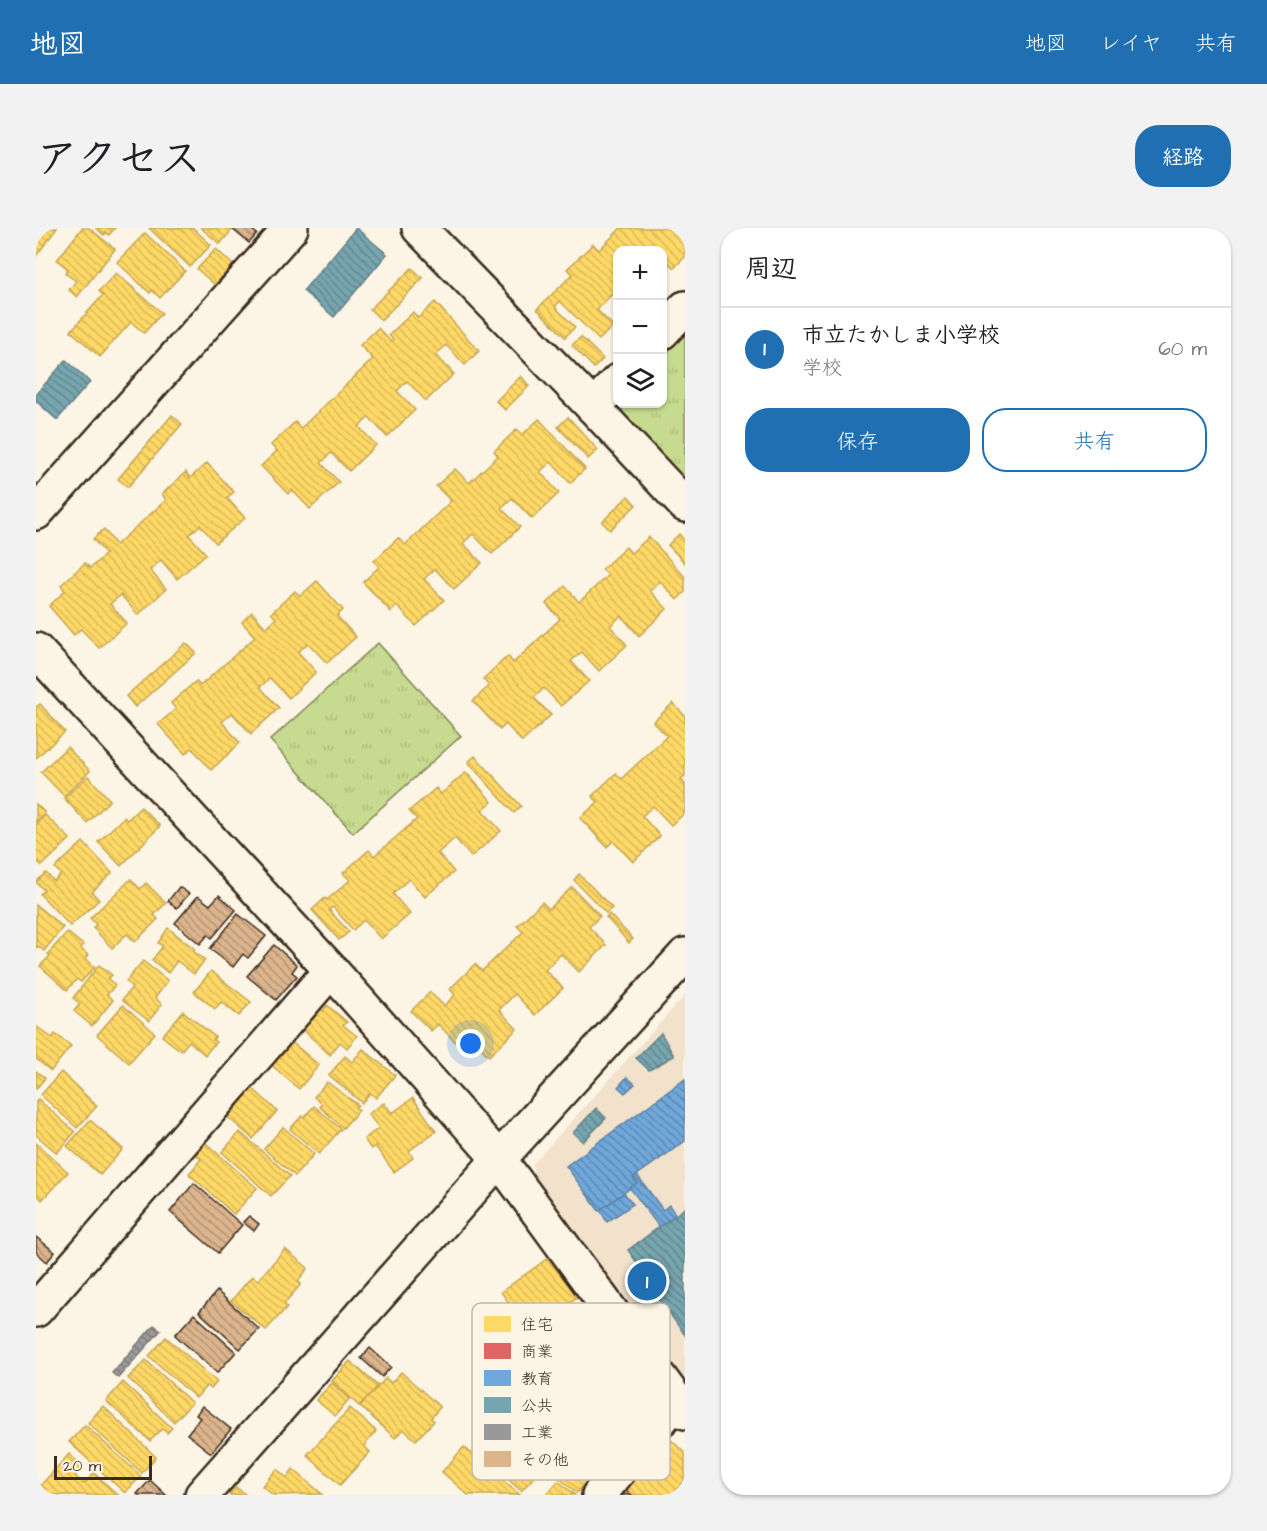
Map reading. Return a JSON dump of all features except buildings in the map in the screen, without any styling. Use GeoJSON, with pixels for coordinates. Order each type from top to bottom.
{"type":"FeatureCollection","features":[{"type":"Feature","properties":{"kind":"street"},"geometry":{"type":"LineString","coordinates":[[36,513],[291,228]]}},
{"type":"Feature","properties":{"kind":"street"},"geometry":{"type":"LineString","coordinates":[[419,228],[685,505]]}},
{"type":"Feature","properties":{"kind":"street"},"geometry":{"type":"LineString","coordinates":[[667,328],[685,308]]}},
{"type":"Feature","properties":{"kind":"street"},"geometry":{"type":"LineString","coordinates":[[593,407],[613,386]]}},
{"type":"Feature","properties":{"kind":"street"},"geometry":{"type":"LineString","coordinates":[[36,651],[331,970],[499,1159],[605,1303]]}},
{"type":"Feature","properties":{"kind":"street"},"geometry":{"type":"LineString","coordinates":[[202,1495],[499,1159],[685,955]]}},
{"type":"Feature","properties":{"kind":"street"},"geometry":{"type":"LineString","coordinates":[[36,1310],[331,970]]}},
{"type":"Feature","properties":{"kind":"street"},"geometry":{"type":"LineString","coordinates":[[670,1392],[681,1407],[670,1419]]}},
{"type":"Feature","properties":{"kind":"street"},"geometry":{"type":"LineString","coordinates":[[599,1495],[613,1480]]}},
{"type":"Feature","properties":{"kind":"shaded area"},"geometry":{"type":"Polygon","coordinates":[[[685,995],[685,1382],[670,1362],[670,1303],[625,1303],[533,1181],[533,1164],[685,995]]]}},
{"type":"Feature","properties":{"kind":"green space"},"geometry":{"type":"Polygon","coordinates":[[[685,332],[685,487],[621,421],[623,408],[667,408],[667,352],[685,332]]]}},
{"type":"Feature","properties":{"kind":"green space"},"geometry":{"type":"Polygon","coordinates":[[[378,643],[461,736],[353,833],[270,740],[378,643]]]}},
{"type":"Feature","properties":{"kind":"place","name":"市立たかしま小学校"},"geometry":{"type":"Point","coordinates":[647,1281]}}]}
